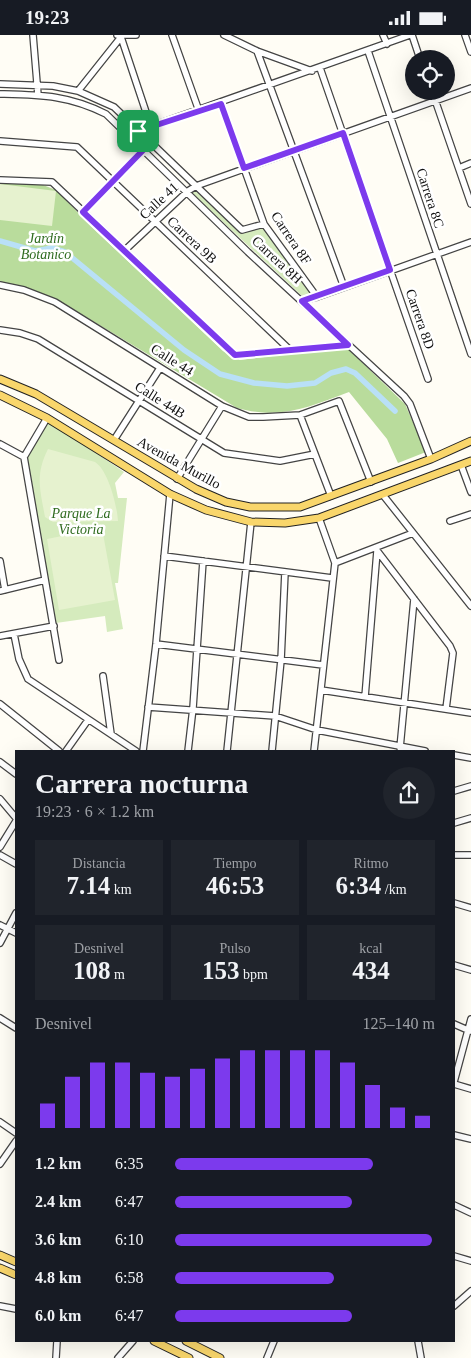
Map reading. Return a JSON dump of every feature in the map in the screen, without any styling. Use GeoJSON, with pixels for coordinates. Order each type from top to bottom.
{"type":"FeatureCollection","features":[{"type":"Feature","properties":{"kind":"main road","name":"Avenida Murillo"},"geometry":{"type":"LineString","coordinates":[[0,379],[36,394],[177,479],[210,496],[250,507],[300,507],[371,482],[471,441]]}},
{"type":"Feature","properties":{"kind":"main road","name":"Avenida Murillo"},"geometry":{"type":"LineString","coordinates":[[0,395],[47,418],[170,494],[206,510],[251,522],[285,523],[319,518],[471,461]]}},
{"type":"Feature","properties":{"kind":"main road"},"geometry":{"type":"LineString","coordinates":[[0,1255],[15,1262]]}},
{"type":"Feature","properties":{"kind":"main road"},"geometry":{"type":"LineString","coordinates":[[0,1268],[15,1275]]}},
{"type":"Feature","properties":{"kind":"main road"},"geometry":{"type":"LineString","coordinates":[[156,1342],[189,1358]]}},
{"type":"Feature","properties":{"kind":"main road"},"geometry":{"type":"LineString","coordinates":[[188,1342],[220,1358]]}},
{"type":"Feature","properties":{"kind":"street"},"geometry":{"type":"LineString","coordinates":[[33,35],[38,95]]}},
{"type":"Feature","properties":{"kind":"street"},"geometry":{"type":"LineString","coordinates":[[0,84],[37,85],[78,91],[119,36],[136,35]]}},
{"type":"Feature","properties":{"kind":"street"},"geometry":{"type":"LineString","coordinates":[[172,35],[199,111]]}},
{"type":"Feature","properties":{"kind":"street"},"geometry":{"type":"LineString","coordinates":[[224,35],[257,51],[312,71]]}},
{"type":"Feature","properties":{"kind":"street"},"geometry":{"type":"LineString","coordinates":[[383,35],[387,43]]}},
{"type":"Feature","properties":{"kind":"street"},"geometry":{"type":"LineString","coordinates":[[138,131],[221,104],[411,35],[417,50]]}},
{"type":"Feature","properties":{"kind":"street"},"geometry":{"type":"LineString","coordinates":[[465,35],[471,52]]}},
{"type":"Feature","properties":{"kind":"street"},"geometry":{"type":"LineString","coordinates":[[119,36],[151,127]]}},
{"type":"Feature","properties":{"kind":"street"},"geometry":{"type":"LineString","coordinates":[[257,51],[344,287]]}},
{"type":"Feature","properties":{"kind":"street","name":"Carrera 8C"},"geometry":{"type":"LineString","coordinates":[[368,51],[471,354]]}},
{"type":"Feature","properties":{"kind":"street","name":"Carrera 8D"},"geometry":{"type":"LineString","coordinates":[[320,68],[428,379]]}},
{"type":"Feature","properties":{"kind":"street","name":"Calle 41"},"geometry":{"type":"LineString","coordinates":[[455,93],[471,88]]}},
{"type":"Feature","properties":{"kind":"street","name":"Carrera 8H"},"geometry":{"type":"LineString","coordinates":[[78,91],[114,107],[242,230],[264,224]]}},
{"type":"Feature","properties":{"kind":"street","name":"Carrera 8H"},"geometry":{"type":"LineString","coordinates":[[0,94],[54,95],[87,105],[106,114],[410,404],[430,459]]}},
{"type":"Feature","properties":{"kind":"street"},"geometry":{"type":"LineString","coordinates":[[435,100],[471,203]]}},
{"type":"Feature","properties":{"kind":"street","name":"Calle 41"},"geometry":{"type":"LineString","coordinates":[[124,251],[188,191],[196,186],[435,100]]}},
{"type":"Feature","properties":{"kind":"street","name":"Carrera 8F"},"geometry":{"type":"LineString","coordinates":[[221,104],[264,224],[317,297]]}},
{"type":"Feature","properties":{"kind":"street","name":"Carrera 9B"},"geometry":{"type":"LineString","coordinates":[[0,141],[77,147],[290,350]]}},
{"type":"Feature","properties":{"kind":"street"},"geometry":{"type":"LineString","coordinates":[[83,212],[150,143]]}},
{"type":"Feature","properties":{"kind":"street"},"geometry":{"type":"LineString","coordinates":[[458,168],[471,163]]}},
{"type":"Feature","properties":{"kind":"street"},"geometry":{"type":"LineString","coordinates":[[0,180],[52,182],[235,355],[348,345]]}},
{"type":"Feature","properties":{"kind":"street"},"geometry":{"type":"LineString","coordinates":[[302,301],[471,242]]}},
{"type":"Feature","properties":{"kind":"street","name":"Calle 44"},"geometry":{"type":"LineString","coordinates":[[0,285],[24,290],[55,302],[222,406],[249,417],[300,415],[338,401],[371,482]]}},
{"type":"Feature","properties":{"kind":"street","name":"Calle 44B"},"geometry":{"type":"LineString","coordinates":[[0,330],[20,333],[38,339],[224,453],[252,459],[280,461],[315,454]]}},
{"type":"Feature","properties":{"kind":"street"},"geometry":{"type":"LineString","coordinates":[[114,440],[160,368]]}},
{"type":"Feature","properties":{"kind":"street"},"geometry":{"type":"LineString","coordinates":[[177,479],[222,406]]}},
{"type":"Feature","properties":{"kind":"street"},"geometry":{"type":"LineString","coordinates":[[300,415],[331,496]]}},
{"type":"Feature","properties":{"kind":"street"},"geometry":{"type":"LineString","coordinates":[[47,418],[24,457],[59,660]]}},
{"type":"Feature","properties":{"kind":"street"},"geometry":{"type":"LineString","coordinates":[[0,444],[24,457]]}},
{"type":"Feature","properties":{"kind":"street"},"geometry":{"type":"LineString","coordinates":[[461,465],[471,492]]}},
{"type":"Feature","properties":{"kind":"street"},"geometry":{"type":"LineString","coordinates":[[143,750],[156,645],[170,494]]}},
{"type":"Feature","properties":{"kind":"street"},"geometry":{"type":"LineString","coordinates":[[383,495],[471,606]]}},
{"type":"Feature","properties":{"kind":"street"},"geometry":{"type":"LineString","coordinates":[[450,521],[471,514]]}},
{"type":"Feature","properties":{"kind":"street"},"geometry":{"type":"LineString","coordinates":[[314,750],[334,563],[319,518]]}},
{"type":"Feature","properties":{"kind":"street"},"geometry":{"type":"LineString","coordinates":[[227,750],[251,522]]}},
{"type":"Feature","properties":{"kind":"street"},"geometry":{"type":"LineString","coordinates":[[334,563],[376,549],[413,533]]}},
{"type":"Feature","properties":{"kind":"street"},"geometry":{"type":"LineString","coordinates":[[376,549],[450,646],[453,653],[446,709]]}},
{"type":"Feature","properties":{"kind":"street"},"geometry":{"type":"LineString","coordinates":[[365,697],[376,549]]}},
{"type":"Feature","properties":{"kind":"street"},"geometry":{"type":"LineString","coordinates":[[164,556],[332,578]]}},
{"type":"Feature","properties":{"kind":"street"},"geometry":{"type":"LineString","coordinates":[[0,561],[3,590],[45,580]]}},
{"type":"Feature","properties":{"kind":"street"},"geometry":{"type":"LineString","coordinates":[[188,750],[204,561]]}},
{"type":"Feature","properties":{"kind":"street"},"geometry":{"type":"LineString","coordinates":[[272,750],[281,660],[285,572]]}},
{"type":"Feature","properties":{"kind":"street"},"geometry":{"type":"LineString","coordinates":[[400,748],[414,599]]}},
{"type":"Feature","properties":{"kind":"street"},"geometry":{"type":"LineString","coordinates":[[0,636],[54,626]]}},
{"type":"Feature","properties":{"kind":"street"},"geometry":{"type":"LineString","coordinates":[[14,634],[19,659],[28,679],[135,750]]}},
{"type":"Feature","properties":{"kind":"street"},"geometry":{"type":"LineString","coordinates":[[156,645],[323,665]]}},
{"type":"Feature","properties":{"kind":"street"},"geometry":{"type":"LineString","coordinates":[[103,676],[111,734]]}},
{"type":"Feature","properties":{"kind":"street"},"geometry":{"type":"LineString","coordinates":[[321,690],[471,713]]}},
{"type":"Feature","properties":{"kind":"street"},"geometry":{"type":"LineString","coordinates":[[0,704],[58,750]]}},
{"type":"Feature","properties":{"kind":"street"},"geometry":{"type":"LineString","coordinates":[[148,707],[193,708],[276,716],[317,730],[416,750]]}},
{"type":"Feature","properties":{"kind":"street"},"geometry":{"type":"LineString","coordinates":[[67,750],[88,720]]}},
{"type":"Feature","properties":{"kind":"street"},"geometry":{"type":"LineString","coordinates":[[455,755],[471,758]]}},
{"type":"Feature","properties":{"kind":"street"},"geometry":{"type":"LineString","coordinates":[[0,762],[15,773]]}},
{"type":"Feature","properties":{"kind":"street"},"geometry":{"type":"LineString","coordinates":[[455,791],[471,786]]}},
{"type":"Feature","properties":{"kind":"street"},"geometry":{"type":"LineString","coordinates":[[0,799],[15,819]]}},
{"type":"Feature","properties":{"kind":"street"},"geometry":{"type":"LineString","coordinates":[[455,823],[471,818]]}},
{"type":"Feature","properties":{"kind":"street"},"geometry":{"type":"LineString","coordinates":[[0,847],[15,822]]}},
{"type":"Feature","properties":{"kind":"street"},"geometry":{"type":"LineString","coordinates":[[0,855],[15,863]]}},
{"type":"Feature","properties":{"kind":"street"},"geometry":{"type":"LineString","coordinates":[[455,855],[471,855]]}},
{"type":"Feature","properties":{"kind":"street"},"geometry":{"type":"LineString","coordinates":[[455,903],[471,908]]}},
{"type":"Feature","properties":{"kind":"street"},"geometry":{"type":"LineString","coordinates":[[0,943],[15,915]]}},
{"type":"Feature","properties":{"kind":"street"},"geometry":{"type":"LineString","coordinates":[[0,925],[15,933]]}},
{"type":"Feature","properties":{"kind":"street"},"geometry":{"type":"LineString","coordinates":[[455,965],[471,970]]}},
{"type":"Feature","properties":{"kind":"street"},"geometry":{"type":"LineString","coordinates":[[0,1018],[15,1027]]}},
{"type":"Feature","properties":{"kind":"street"},"geometry":{"type":"LineString","coordinates":[[455,1080],[470,1030],[471,1019]]}},
{"type":"Feature","properties":{"kind":"street"},"geometry":{"type":"LineString","coordinates":[[455,1024],[470,1030]]}},
{"type":"Feature","properties":{"kind":"street"},"geometry":{"type":"LineString","coordinates":[[455,1083],[471,1089]]}},
{"type":"Feature","properties":{"kind":"street"},"geometry":{"type":"LineString","coordinates":[[0,1122],[15,1132]]}},
{"type":"Feature","properties":{"kind":"street"},"geometry":{"type":"LineString","coordinates":[[455,1135],[471,1139]]}},
{"type":"Feature","properties":{"kind":"street"},"geometry":{"type":"LineString","coordinates":[[0,1164],[15,1142]]}},
{"type":"Feature","properties":{"kind":"street"},"geometry":{"type":"LineString","coordinates":[[455,1205],[471,1213]]}},
{"type":"Feature","properties":{"kind":"street"},"geometry":{"type":"LineString","coordinates":[[455,1256],[471,1261]]}},
{"type":"Feature","properties":{"kind":"street"},"geometry":{"type":"LineString","coordinates":[[455,1305],[471,1291]]}},
{"type":"Feature","properties":{"kind":"street"},"geometry":{"type":"LineString","coordinates":[[455,1298],[461,1300]]}},
{"type":"Feature","properties":{"kind":"street"},"geometry":{"type":"LineString","coordinates":[[0,1306],[15,1309]]}},
{"type":"Feature","properties":{"kind":"street"},"geometry":{"type":"LineString","coordinates":[[56,1358],[57,1342]]}},
{"type":"Feature","properties":{"kind":"street"},"geometry":{"type":"LineString","coordinates":[[118,1358],[132,1342]]}},
{"type":"Feature","properties":{"kind":"street"},"geometry":{"type":"LineString","coordinates":[[268,1358],[274,1342]]}},
{"type":"Feature","properties":{"kind":"street"},"geometry":{"type":"LineString","coordinates":[[418,1342],[421,1358]]}},
{"type":"Feature","properties":{"kind":"green space","name":"Jardín Botanico"},"geometry":{"type":"Polygon","coordinates":[[[0,183],[43,185],[56,190],[97,232],[223,351],[240,360],[346,347],[405,404],[426,452],[398,463],[387,439],[349,392],[308,407],[281,412],[267,413],[237,408],[58,300],[27,288],[0,283],[0,183]]]}},
{"type":"Feature","properties":{"kind":"green space"},"geometry":{"type":"Polygon","coordinates":[[[0,184],[56,191],[52,226],[0,220],[0,184]]]}},
{"type":"Feature","properties":{"kind":"green space"},"geometry":{"type":"Polygon","coordinates":[[[193,189],[241,231],[246,232],[262,226],[311,293],[302,296],[191,192],[193,189]]]}},
{"type":"Feature","properties":{"kind":"green space","name":"Parque La Victoria"},"geometry":{"type":"Polygon","coordinates":[[[49,421],[124,472],[115,483],[118,498],[127,498],[118,583],[115,583],[123,629],[107,632],[105,616],[56,623],[26,458],[49,421]]]}},
{"type":"Feature","properties":{"kind":"green space"},"geometry":{"type":"Polygon","coordinates":[[[48,449],[95,462],[100,466],[111,489],[118,521],[53,522],[45,517],[40,490],[40,475],[48,449]]]}},
{"type":"Feature","properties":{"kind":"green space"},"geometry":{"type":"Polygon","coordinates":[[[102,528],[115,600],[59,610],[47,539],[102,528]]]}},
{"type":"Feature","properties":{"kind":"waterway"},"geometry":{"type":"LineString","coordinates":[[0,241],[35,251],[52,248],[65,252],[184,350],[220,374],[254,383],[287,386],[315,383],[331,373],[346,369],[355,373],[395,411]]}},
{"type":"Feature","properties":{"kind":"route"},"geometry":{"type":"LineString","coordinates":[[221,104],[244,168],[343,133],[390,270],[302,301],[348,345],[242,356],[235,355],[83,212],[150,143],[138,131],[221,104]]}}]}
